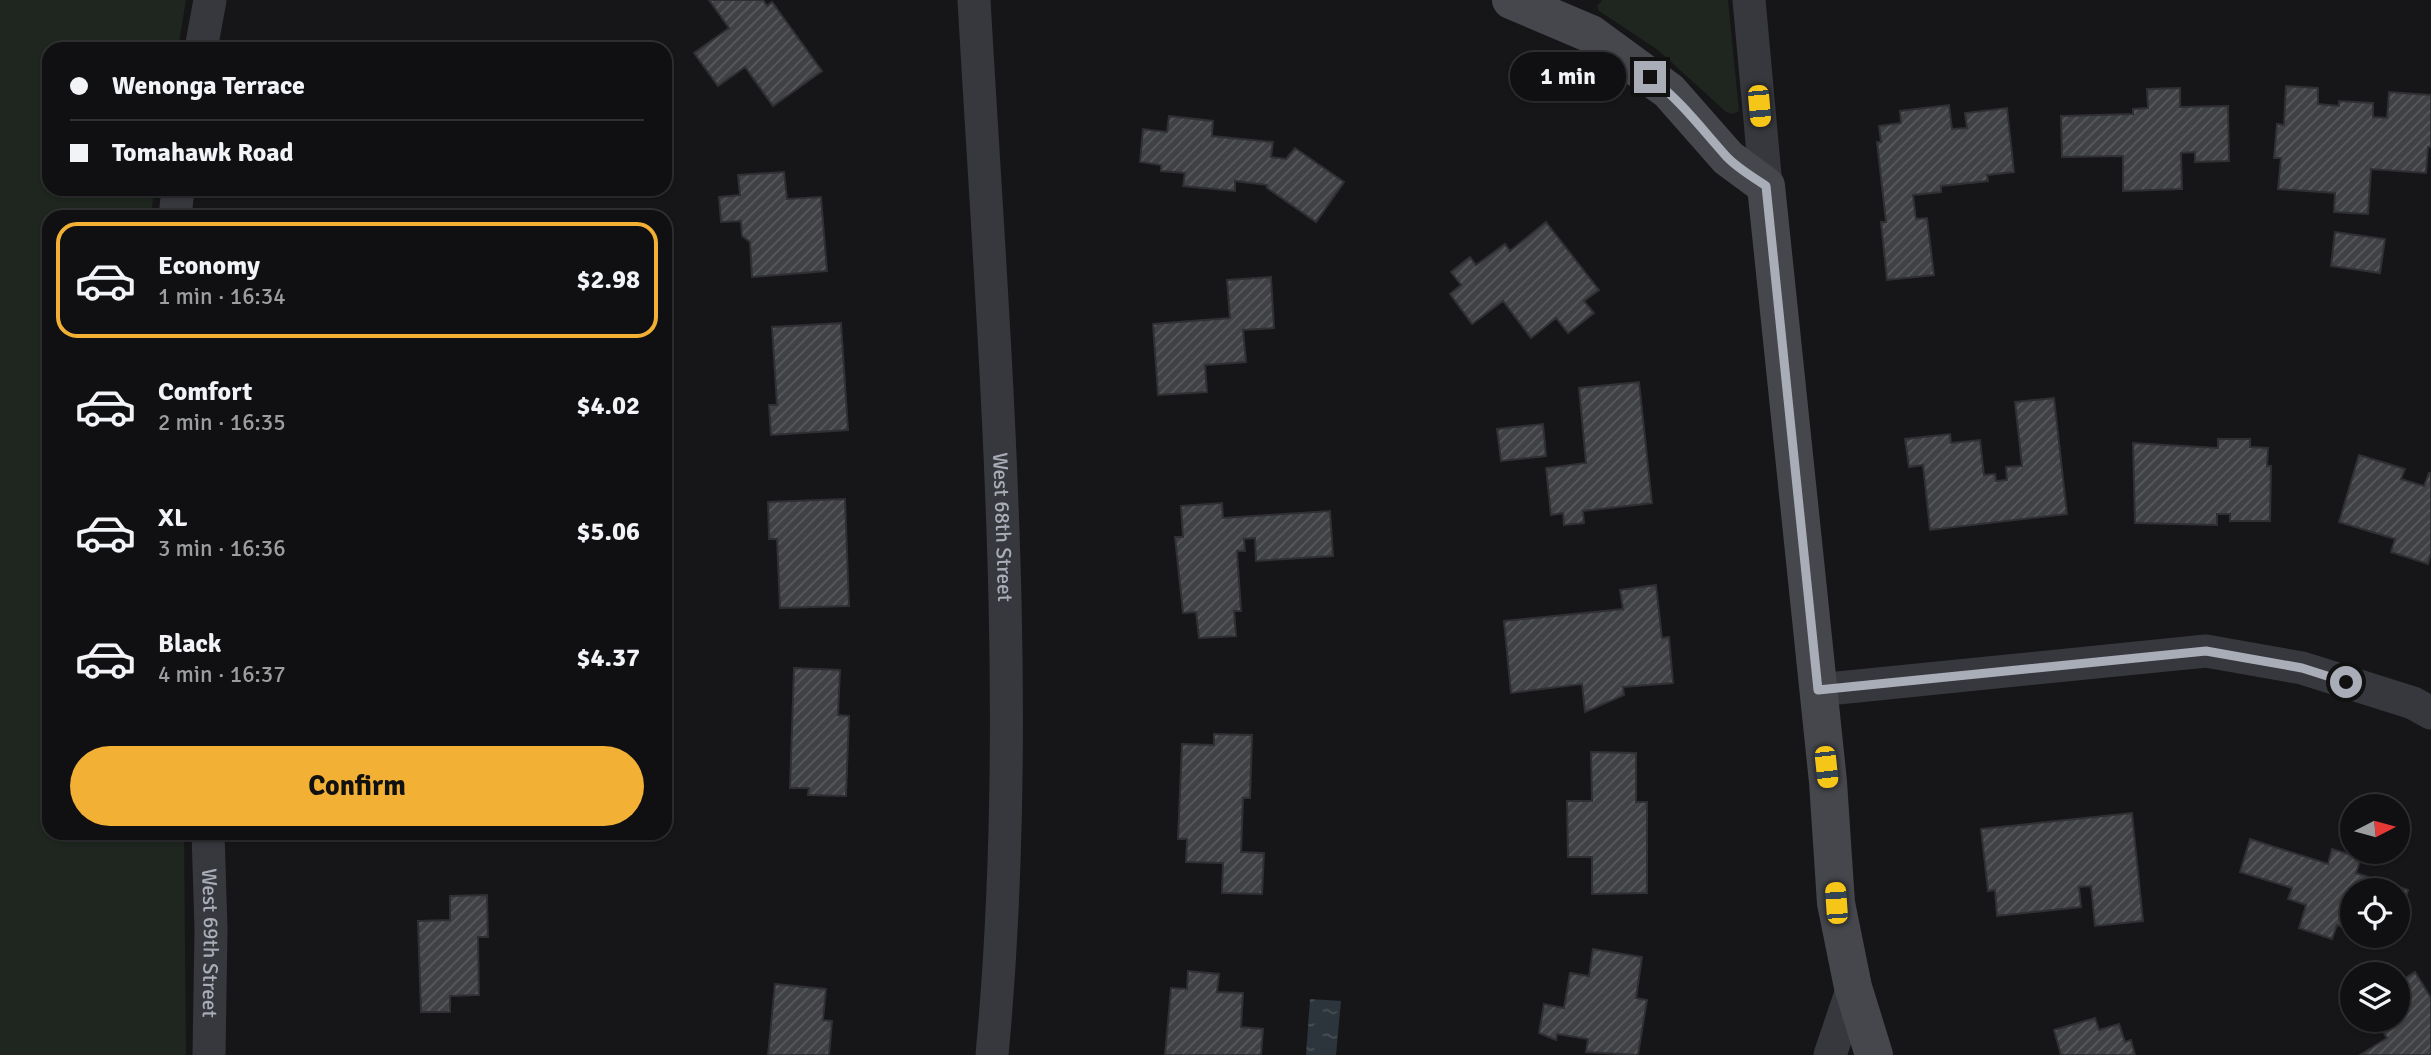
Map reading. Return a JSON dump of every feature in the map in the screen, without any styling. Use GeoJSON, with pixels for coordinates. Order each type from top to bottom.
{"type":"FeatureCollection","features":[{"type":"Feature","properties":{"kind":"street"},"geometry":{"type":"LineString","coordinates":[[202,42],[211,0]]}},
{"type":"Feature","properties":{"kind":"street","name":"West 68th Street"},"geometry":{"type":"LineString","coordinates":[[974,0],[1007,580],[1008,733],[1004,856],[992,1055]]}},
{"type":"Feature","properties":{"kind":"street"},"geometry":{"type":"LineString","coordinates":[[1511,0],[1591,34],[1602,42],[1669,91],[1728,158],[1766,186]]}},
{"type":"Feature","properties":{"kind":"street"},"geometry":{"type":"LineString","coordinates":[[1749,0],[1818,690],[1836,903],[1853,987],[1874,1055]]}},
{"type":"Feature","properties":{"kind":"street"},"geometry":{"type":"LineString","coordinates":[[1818,690],[2206,651],[2302,668],[2413,703],[2431,713]]}},
{"type":"Feature","properties":{"kind":"street","name":"West 69th Street"},"geometry":{"type":"LineString","coordinates":[[208,840],[211,929],[209,1055]]}},
{"type":"Feature","properties":{"kind":"street"},"geometry":{"type":"LineString","coordinates":[[1830,1055],[1853,987]]}},
{"type":"Feature","properties":{"kind":"shaded area"},"geometry":{"type":"Polygon","coordinates":[[[0,0],[186,0],[179,42],[42,42],[42,196],[153,196],[152,210],[42,210],[42,840],[184,840],[186,1055],[0,1055],[0,0]]]}},
{"type":"Feature","properties":{"kind":"shaded area"},"geometry":{"type":"Polygon","coordinates":[[[1602,0],[1728,0],[1739,111],[1733,114],[1726,112],[1658,50],[1599,11],[1597,6],[1602,0]]]}},
{"type":"Feature","properties":{"kind":"water"},"geometry":{"type":"Polygon","coordinates":[[[1310,999],[1341,1001],[1336,1055],[1306,1055],[1310,999]]]}},
{"type":"Feature","properties":{"kind":"building"},"geometry":{"type":"Polygon","coordinates":[[[709,0],[763,0],[767,6],[772,2],[822,71],[773,106],[745,67],[718,86],[694,53],[729,28],[709,0]]]}},
{"type":"Feature","properties":{"kind":"building"},"geometry":{"type":"Polygon","coordinates":[[[2286,86],[2318,88],[2318,104],[2339,106],[2339,101],[2373,103],[2373,117],[2387,118],[2389,92],[2431,95],[2431,147],[2428,147],[2426,173],[2371,169],[2368,214],[2334,212],[2335,193],[2278,189],[2281,158],[2274,158],[2277,124],[2284,125],[2286,86]]]}},
{"type":"Feature","properties":{"kind":"building"},"geometry":{"type":"Polygon","coordinates":[[[2180,88],[2180,107],[2228,106],[2229,161],[2195,162],[2195,152],[2181,153],[2182,189],[2123,191],[2123,156],[2062,157],[2061,116],[2133,114],[2133,109],[2148,108],[2147,89],[2180,88]]]}},
{"type":"Feature","properties":{"kind":"building"},"geometry":{"type":"Polygon","coordinates":[[[1949,105],[1952,129],[1967,128],[1965,113],[2007,108],[2014,172],[1987,175],[1988,181],[1941,186],[1941,192],[1913,195],[1916,219],[1927,218],[1934,275],[1887,280],[1881,222],[1886,222],[1877,142],[1881,142],[1879,126],[1901,123],[1900,111],[1949,105]]]}},
{"type":"Feature","properties":{"kind":"building"},"geometry":{"type":"Polygon","coordinates":[[[1169,116],[1213,121],[1212,136],[1273,142],[1271,157],[1286,159],[1295,148],[1344,182],[1316,222],[1267,188],[1267,185],[1235,181],[1235,191],[1183,186],[1185,173],[1161,171],[1161,165],[1140,162],[1143,129],[1167,132],[1169,116]]]}},
{"type":"Feature","properties":{"kind":"building"},"geometry":{"type":"Polygon","coordinates":[[[784,172],[787,199],[821,197],[827,271],[752,277],[750,242],[742,236],[741,221],[721,222],[719,197],[740,195],[738,175],[784,172]]]}},
{"type":"Feature","properties":{"kind":"building"},"geometry":{"type":"Polygon","coordinates":[[[1546,222],[1599,290],[1584,301],[1594,313],[1568,333],[1556,318],[1531,338],[1503,301],[1472,324],[1450,294],[1461,285],[1451,272],[1470,257],[1476,265],[1505,244],[1510,251],[1546,222]]]}},
{"type":"Feature","properties":{"kind":"building"},"geometry":{"type":"Polygon","coordinates":[[[2335,232],[2385,239],[2380,273],[2331,266],[2335,232]]]}},
{"type":"Feature","properties":{"kind":"building"},"geometry":{"type":"Polygon","coordinates":[[[1271,277],[1274,328],[1243,330],[1246,362],[1205,365],[1207,392],[1158,395],[1153,324],[1230,318],[1227,280],[1271,277]]]}},
{"type":"Feature","properties":{"kind":"building"},"geometry":{"type":"Polygon","coordinates":[[[841,323],[848,430],[771,435],[769,405],[777,405],[772,327],[841,323]]]}},
{"type":"Feature","properties":{"kind":"building"},"geometry":{"type":"Polygon","coordinates":[[[1639,382],[1652,503],[1583,511],[1584,523],[1564,525],[1563,513],[1551,515],[1546,468],[1586,463],[1579,388],[1639,382]]]}},
{"type":"Feature","properties":{"kind":"building"},"geometry":{"type":"Polygon","coordinates":[[[2054,398],[2067,514],[1930,530],[1923,465],[1909,467],[1905,439],[1950,434],[1951,443],[1980,440],[1984,475],[1995,474],[1996,481],[2007,480],[2006,467],[2022,466],[2015,402],[2054,398]]]}},
{"type":"Feature","properties":{"kind":"building"},"geometry":{"type":"Polygon","coordinates":[[[1543,424],[1546,456],[1501,461],[1497,429],[1543,424]]]}},
{"type":"Feature","properties":{"kind":"building"},"geometry":{"type":"Polygon","coordinates":[[[2218,439],[2250,439],[2250,447],[2268,448],[2267,466],[2271,466],[2270,521],[2230,521],[2230,514],[2217,514],[2217,525],[2135,523],[2133,443],[2218,448],[2218,439]]]}},
{"type":"Feature","properties":{"kind":"building"},"geometry":{"type":"Polygon","coordinates":[[[2359,455],[2405,469],[2401,479],[2424,486],[2431,473],[2431,553],[2428,564],[2391,552],[2395,539],[2339,522],[2359,455]]]}},
{"type":"Feature","properties":{"kind":"building"},"geometry":{"type":"Polygon","coordinates":[[[845,499],[849,606],[780,608],[777,539],[769,539],[768,502],[845,499]]]}},
{"type":"Feature","properties":{"kind":"building"},"geometry":{"type":"Polygon","coordinates":[[[1222,503],[1223,518],[1330,511],[1333,556],[1256,561],[1255,538],[1244,539],[1245,551],[1237,551],[1241,611],[1234,611],[1236,636],[1199,638],[1196,612],[1183,613],[1175,537],[1183,537],[1181,506],[1222,503]]]}},
{"type":"Feature","properties":{"kind":"building"},"geometry":{"type":"Polygon","coordinates":[[[1656,585],[1662,638],[1669,637],[1673,683],[1623,687],[1624,695],[1585,712],[1582,684],[1511,693],[1504,621],[1623,609],[1620,590],[1656,585]]]}},
{"type":"Feature","properties":{"kind":"building"},"geometry":{"type":"Polygon","coordinates":[[[794,668],[840,670],[838,715],[849,716],[846,796],[808,795],[809,788],[790,788],[794,668]]]}},
{"type":"Feature","properties":{"kind":"building"},"geometry":{"type":"Polygon","coordinates":[[[1214,734],[1252,735],[1250,798],[1243,798],[1241,852],[1264,853],[1262,894],[1222,893],[1223,863],[1186,862],[1187,839],[1178,839],[1182,744],[1214,745],[1214,734]]]}},
{"type":"Feature","properties":{"kind":"building"},"geometry":{"type":"Polygon","coordinates":[[[1591,752],[1636,753],[1636,802],[1647,802],[1647,893],[1592,894],[1592,857],[1568,857],[1567,801],[1592,801],[1591,752]]]}},
{"type":"Feature","properties":{"kind":"building"},"geometry":{"type":"Polygon","coordinates":[[[2132,813],[2143,921],[2095,926],[2091,886],[2079,887],[2081,907],[1997,916],[1995,890],[1988,891],[1981,829],[2132,813]]]}},
{"type":"Feature","properties":{"kind":"building"},"geometry":{"type":"Polygon","coordinates":[[[2250,839],[2328,864],[2332,849],[2340,851],[2340,864],[2359,864],[2356,873],[2371,878],[2340,878],[2340,926],[2337,925],[2332,939],[2299,928],[2306,905],[2288,899],[2292,888],[2240,872],[2250,839]]]}},
{"type":"Feature","properties":{"kind":"building"},"geometry":{"type":"Polygon","coordinates":[[[487,895],[488,937],[478,937],[479,995],[450,996],[450,1012],[421,1012],[418,921],[450,920],[450,896],[487,895]]]}},
{"type":"Feature","properties":{"kind":"building"},"geometry":{"type":"Polygon","coordinates":[[[1593,949],[1642,957],[1636,998],[1647,1000],[1638,1055],[1586,1052],[1588,1039],[1557,1034],[1556,1040],[1539,1033],[1544,1004],[1564,1008],[1570,973],[1589,976],[1593,949]]]}},
{"type":"Feature","properties":{"kind":"building"},"geometry":{"type":"Polygon","coordinates":[[[1188,971],[1219,974],[1217,992],[1243,993],[1241,1027],[1263,1029],[1261,1055],[1165,1055],[1171,988],[1187,989],[1188,971]]]}},
{"type":"Feature","properties":{"kind":"building"},"geometry":{"type":"Polygon","coordinates":[[[2415,972],[2431,998],[2431,1055],[2360,1055],[2387,1038],[2383,1032],[2410,1032],[2410,975],[2415,972]]]}},
{"type":"Feature","properties":{"kind":"building"},"geometry":{"type":"Polygon","coordinates":[[[775,984],[826,989],[823,1020],[832,1021],[829,1055],[768,1055],[775,984]]]}},
{"type":"Feature","properties":{"kind":"building"},"geometry":{"type":"Polygon","coordinates":[[[2095,1018],[2099,1030],[2119,1024],[2125,1042],[2131,1040],[2135,1055],[2061,1055],[2054,1030],[2095,1018]]]}},
{"type":"Feature","properties":{"kind":"route"},"geometry":{"type":"LineString","coordinates":[[1650,77],[1669,91],[1728,158],[1766,186],[1818,690],[2206,651],[2302,668],[2346,682]]}}]}
